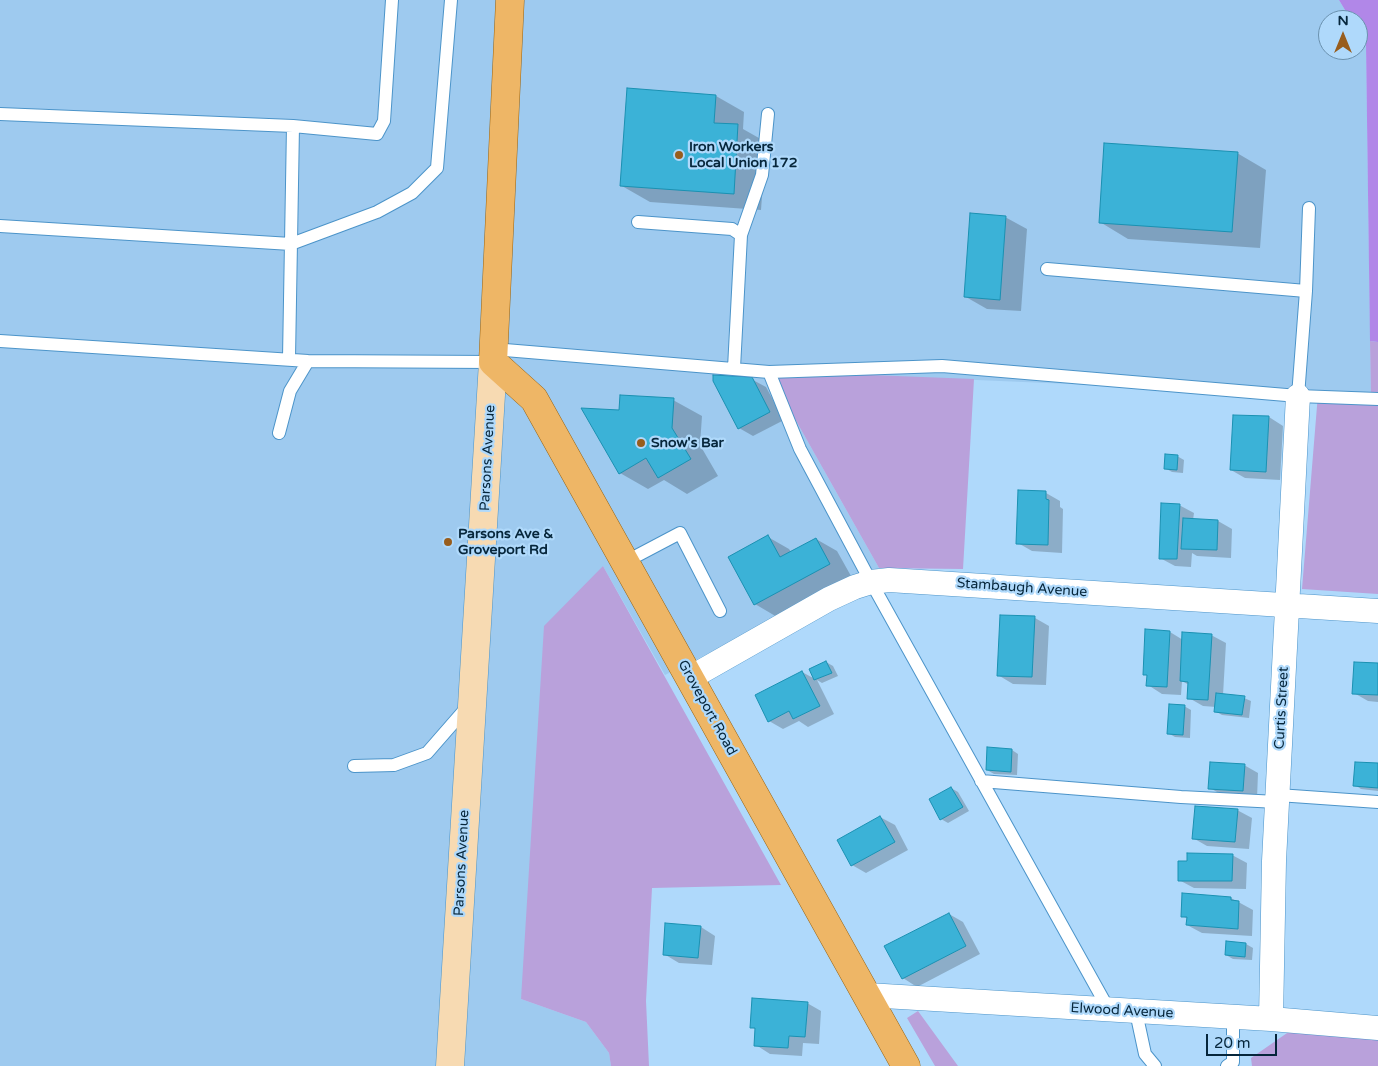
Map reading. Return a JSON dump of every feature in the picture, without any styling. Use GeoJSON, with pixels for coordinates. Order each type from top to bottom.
{"type":"FeatureCollection","features":[{"type":"Feature","properties":{"kind":"main road","name":"Parsons Avenue"},"geometry":{"type":"LineString","coordinates":[[493,356],[510,0]]}},
{"type":"Feature","properties":{"kind":"main road","name":"Groveport Road"},"geometry":{"type":"LineString","coordinates":[[493,356],[534,399],[906,1066]]}},
{"type":"Feature","properties":{"kind":"street","name":"Parsons Avenue"},"geometry":{"type":"LineString","coordinates":[[450,1066],[493,356]]}},
{"type":"Feature","properties":{"kind":"street","name":"Curtis Street"},"geometry":{"type":"LineString","coordinates":[[1271,1019],[1277,798],[1298,396]]}},
{"type":"Feature","properties":{"kind":"street","name":"Stambaugh Avenue"},"geometry":{"type":"LineString","coordinates":[[690,678],[829,598],[871,582],[889,580],[1378,611]]}},
{"type":"Feature","properties":{"kind":"street","name":"Elwood Avenue"},"geometry":{"type":"LineString","coordinates":[[867,995],[1271,1019],[1378,1028]]}},
{"type":"Feature","properties":{"kind":"lane"},"geometry":{"type":"LineString","coordinates":[[0,114],[293,126],[377,134],[384,121],[392,0]]}},
{"type":"Feature","properties":{"kind":"lane"},"geometry":{"type":"LineString","coordinates":[[0,226],[291,244],[377,212],[412,192],[437,168],[450,0]]}},
{"type":"Feature","properties":{"kind":"lane"},"geometry":{"type":"LineString","coordinates":[[734,368],[740,235],[762,175],[768,114]]}},
{"type":"Feature","properties":{"kind":"lane"},"geometry":{"type":"LineString","coordinates":[[289,358],[293,126]]}},
{"type":"Feature","properties":{"kind":"lane"},"geometry":{"type":"LineString","coordinates":[[1298,396],[1306,292],[1309,208]]}},
{"type":"Feature","properties":{"kind":"lane"},"geometry":{"type":"LineString","coordinates":[[638,222],[732,228],[740,235]]}},
{"type":"Feature","properties":{"kind":"lane"},"geometry":{"type":"LineString","coordinates":[[1047,268],[1306,292]]}},
{"type":"Feature","properties":{"kind":"lane"},"geometry":{"type":"LineString","coordinates":[[0,341],[289,358],[308,361],[493,356],[734,368],[769,372],[942,366],[1298,396],[1378,399]]}},
{"type":"Feature","properties":{"kind":"lane"},"geometry":{"type":"LineString","coordinates":[[279,433],[290,391],[308,361]]}},
{"type":"Feature","properties":{"kind":"lane"},"geometry":{"type":"LineString","coordinates":[[769,372],[800,449],[871,582],[1109,1010]]}},
{"type":"Feature","properties":{"kind":"lane"},"geometry":{"type":"LineString","coordinates":[[625,562],[680,533],[720,611]]}},
{"type":"Feature","properties":{"kind":"lane"},"geometry":{"type":"LineString","coordinates":[[354,766],[394,765],[427,753],[472,700]]}},
{"type":"Feature","properties":{"kind":"lane"},"geometry":{"type":"LineString","coordinates":[[981,781],[1180,797],[1378,802]]}},
{"type":"Feature","properties":{"kind":"lane"},"geometry":{"type":"LineString","coordinates":[[1136,1012],[1145,1054],[1155,1066]]}},
{"type":"Feature","properties":{"kind":"lane"},"geometry":{"type":"LineString","coordinates":[[1227,1066],[1233,1062],[1233,1017]]}},
{"type":"Feature","properties":{"kind":"shaded area"},"geometry":{"type":"Polygon","coordinates":[[[0,0],[1339,0],[1345,10],[1318,10],[1318,60],[1366,60],[1371,397],[768,371],[879,568],[665,675],[603,566],[521,999],[586,1022],[609,1053],[611,1066],[0,1066],[0,0]]]}},
{"type":"Feature","properties":{"kind":"shaded area"},"geometry":{"type":"Polygon","coordinates":[[[1339,0],[1378,0],[1378,342],[1370,341],[1366,60],[1368,60],[1368,10],[1345,10],[1339,0]]]}},
{"type":"Feature","properties":{"kind":"shaded area"},"geometry":{"type":"Polygon","coordinates":[[[1370,341],[1378,342],[1378,594],[1302,589],[1318,394],[1371,397],[1370,341]]]}},
{"type":"Feature","properties":{"kind":"shaded area"},"geometry":{"type":"Polygon","coordinates":[[[768,371],[974,379],[963,569],[879,568],[768,371]]]}},
{"type":"Feature","properties":{"kind":"shaded area"},"geometry":{"type":"Polygon","coordinates":[[[603,566],[781,885],[652,888],[646,1001],[649,1066],[611,1066],[609,1053],[586,1022],[521,999],[544,626],[603,566]]]}},
{"type":"Feature","properties":{"kind":"shaded area"},"geometry":{"type":"Polygon","coordinates":[[[918,1011],[958,1066],[935,1066],[907,1018],[918,1011]]]}},
{"type":"Feature","properties":{"kind":"shaded area"},"geometry":{"type":"Polygon","coordinates":[[[1290,1031],[1378,1037],[1378,1066],[1252,1066],[1251,1058],[1290,1031]]]}},
{"type":"Feature","properties":{"kind":"building","name":"Iron Workers Local Union 172"},"geometry":{"type":"Polygon","coordinates":[[[627,88],[716,95],[714,123],[738,124],[734,194],[620,186],[627,88]]]}},
{"type":"Feature","properties":{"kind":"building"},"geometry":{"type":"Polygon","coordinates":[[[1104,143],[1238,152],[1232,232],[1099,223],[1104,143]]]}},
{"type":"Feature","properties":{"kind":"building"},"geometry":{"type":"Polygon","coordinates":[[[970,213],[1006,216],[1000,300],[964,297],[970,213]]]}},
{"type":"Feature","properties":{"kind":"building"},"geometry":{"type":"Polygon","coordinates":[[[713,375],[752,377],[770,412],[738,429],[713,381],[713,375]]]}},
{"type":"Feature","properties":{"kind":"building","name":"Snow's Bar"},"geometry":{"type":"Polygon","coordinates":[[[620,395],[674,398],[672,428],[691,459],[658,478],[646,458],[619,474],[581,408],[619,410],[620,395]]]}},
{"type":"Feature","properties":{"kind":"building"},"geometry":{"type":"Polygon","coordinates":[[[1233,415],[1269,416],[1266,472],[1230,470],[1233,415]]]}},
{"type":"Feature","properties":{"kind":"building"},"geometry":{"type":"Polygon","coordinates":[[[1165,454],[1178,455],[1177,470],[1164,469],[1165,454]]]}},
{"type":"Feature","properties":{"kind":"building"},"geometry":{"type":"Polygon","coordinates":[[[1018,490],[1046,491],[1046,499],[1049,500],[1048,545],[1016,544],[1018,490]]]}},
{"type":"Feature","properties":{"kind":"building"},"geometry":{"type":"Polygon","coordinates":[[[1161,503],[1180,504],[1177,559],[1159,559],[1161,503]]]}},
{"type":"Feature","properties":{"kind":"building"},"geometry":{"type":"Polygon","coordinates":[[[1183,518],[1218,520],[1217,550],[1181,549],[1183,518]]]}},
{"type":"Feature","properties":{"kind":"building"},"geometry":{"type":"Polygon","coordinates":[[[768,535],[780,557],[816,538],[830,564],[754,605],[728,557],[768,535]]]}},
{"type":"Feature","properties":{"kind":"building"},"geometry":{"type":"Polygon","coordinates":[[[1000,615],[1035,616],[1032,677],[997,676],[1000,615]]]}},
{"type":"Feature","properties":{"kind":"building"},"geometry":{"type":"Polygon","coordinates":[[[1145,629],[1170,631],[1167,687],[1146,686],[1147,675],[1143,675],[1145,629]]]}},
{"type":"Feature","properties":{"kind":"building"},"geometry":{"type":"Polygon","coordinates":[[[1182,632],[1212,634],[1208,700],[1187,699],[1188,682],[1180,681],[1182,632]]]}},
{"type":"Feature","properties":{"kind":"building"},"geometry":{"type":"Polygon","coordinates":[[[826,661],[832,673],[814,680],[809,669],[826,661]]]}},
{"type":"Feature","properties":{"kind":"building"},"geometry":{"type":"Polygon","coordinates":[[[1354,662],[1378,663],[1378,695],[1352,694],[1354,662]]]}},
{"type":"Feature","properties":{"kind":"building"},"geometry":{"type":"Polygon","coordinates":[[[802,671],[820,706],[793,719],[789,711],[768,722],[755,695],[802,671]]]}},
{"type":"Feature","properties":{"kind":"building"},"geometry":{"type":"Polygon","coordinates":[[[1216,693],[1245,696],[1242,715],[1214,712],[1216,693]]]}},
{"type":"Feature","properties":{"kind":"building"},"geometry":{"type":"Polygon","coordinates":[[[1169,704],[1185,705],[1183,735],[1167,734],[1169,704]]]}},
{"type":"Feature","properties":{"kind":"building"},"geometry":{"type":"Polygon","coordinates":[[[987,747],[1012,749],[1011,772],[986,770],[987,747]]]}},
{"type":"Feature","properties":{"kind":"building"},"geometry":{"type":"Polygon","coordinates":[[[1210,762],[1245,764],[1243,791],[1208,789],[1210,762]]]}},
{"type":"Feature","properties":{"kind":"building"},"geometry":{"type":"Polygon","coordinates":[[[1355,762],[1378,763],[1378,788],[1353,786],[1355,762]]]}},
{"type":"Feature","properties":{"kind":"building"},"geometry":{"type":"Polygon","coordinates":[[[951,787],[963,807],[940,820],[929,799],[951,787]]]}},
{"type":"Feature","properties":{"kind":"building"},"geometry":{"type":"Polygon","coordinates":[[[1195,806],[1238,809],[1235,842],[1192,839],[1195,806]]]}},
{"type":"Feature","properties":{"kind":"building"},"geometry":{"type":"Polygon","coordinates":[[[880,816],[895,842],[851,866],[837,840],[880,816]]]}},
{"type":"Feature","properties":{"kind":"building"},"geometry":{"type":"Polygon","coordinates":[[[1187,853],[1233,854],[1232,881],[1178,881],[1178,861],[1187,861],[1187,853]]]}},
{"type":"Feature","properties":{"kind":"building"},"geometry":{"type":"Polygon","coordinates":[[[1182,893],[1231,897],[1231,900],[1239,901],[1238,929],[1186,925],[1187,917],[1181,917],[1182,893]]]}},
{"type":"Feature","properties":{"kind":"building"},"geometry":{"type":"Polygon","coordinates":[[[949,913],[966,946],[902,979],[884,946],[949,913]]]}},
{"type":"Feature","properties":{"kind":"building"},"geometry":{"type":"Polygon","coordinates":[[[665,923],[701,926],[698,958],[663,955],[665,923]]]}},
{"type":"Feature","properties":{"kind":"building"},"geometry":{"type":"Polygon","coordinates":[[[1226,941],[1246,943],[1245,957],[1225,955],[1226,941]]]}},
{"type":"Feature","properties":{"kind":"building"},"geometry":{"type":"Polygon","coordinates":[[[752,998],[808,1002],[805,1037],[789,1036],[788,1048],[754,1046],[755,1028],[750,1028],[752,998]]]}},
{"type":"Feature","properties":{"kind":"place","name":"Iron Workers Local Union 172"},"geometry":{"type":"Point","coordinates":[679,155]}},
{"type":"Feature","properties":{"kind":"place","name":"Snow's Bar"},"geometry":{"type":"Point","coordinates":[641,443]}},
{"type":"Feature","properties":{"kind":"place","name":"Parsons Ave & Groveport Rd"},"geometry":{"type":"Point","coordinates":[448,542]}}]}
